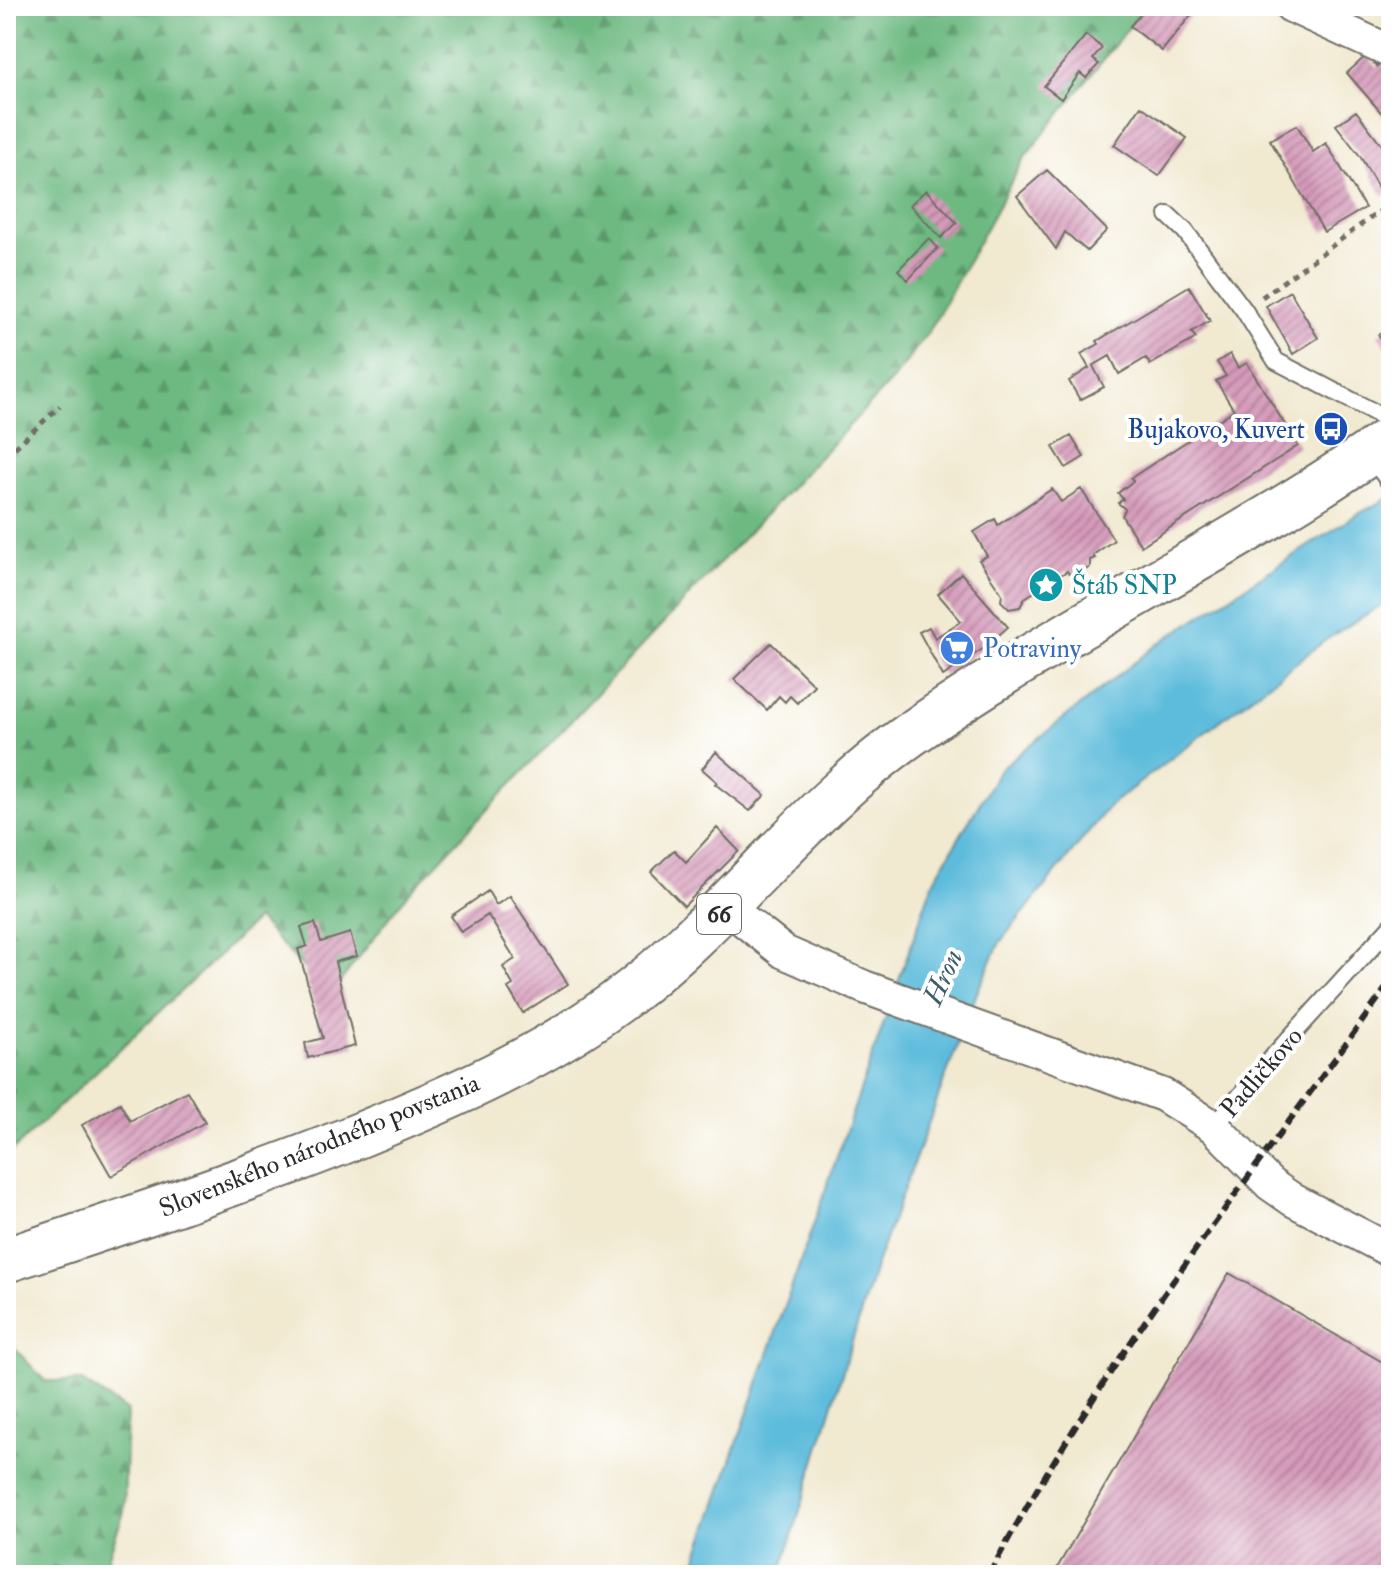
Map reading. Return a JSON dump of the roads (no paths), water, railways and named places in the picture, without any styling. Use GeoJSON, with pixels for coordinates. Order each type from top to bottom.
{"type":"FeatureCollection","features":[{"type":"Feature","properties":{"kind":"main road","name":"Slovenského národného povstania"},"geometry":{"type":"LineString","coordinates":[[6,1260],[303,1158],[408,1116],[517,1065],[631,991],[727,907],[852,781],[908,736],[1017,666],[1386,456]]}},
{"type":"Feature","properties":{"kind":"street"},"geometry":{"type":"LineString","coordinates":[[1291,6],[1391,52]]}},
{"type":"Feature","properties":{"kind":"street"},"geometry":{"type":"LineString","coordinates":[[727,907],[784,952],[864,987],[1163,1095],[1214,1127]]}},
{"type":"Feature","properties":{"kind":"street","name":"Padličkovo"},"geometry":{"type":"LineString","coordinates":[[1214,1127],[1270,1184],[1391,1251]]}},
{"type":"Feature","properties":{"kind":"lane"},"geometry":{"type":"LineString","coordinates":[[1168,215],[1185,231],[1244,310],[1276,361],[1386,456]]}},
{"type":"Feature","properties":{"kind":"lane","name":"Padličkovo"},"geometry":{"type":"LineString","coordinates":[[1214,1127],[1391,926]]}},
{"type":"Feature","properties":{"kind":"water","name":"Hron"},"geometry":{"type":"Polygon","coordinates":[[[1391,497],[1391,599],[1327,639],[1109,806],[1000,942],[978,990],[875,1267],[780,1575],[691,1575],[933,882],[1000,769],[1159,643],[1356,515],[1391,497]]]}},
{"type":"Feature","properties":{"kind":"railway"},"geometry":{"type":"LineString","coordinates":[[989,1575],[1033,1497],[1129,1345],[1391,981]]}},
{"type":"Feature","properties":{"kind":"place","name":"Bujakovo, Kuvert"},"geometry":{"type":"Point","coordinates":[1331,429]}},
{"type":"Feature","properties":{"kind":"place","name":"Štáb SNP"},"geometry":{"type":"Point","coordinates":[1046,585]}},
{"type":"Feature","properties":{"kind":"place","name":"Potraviny"},"geometry":{"type":"Point","coordinates":[957,648]}}]}
